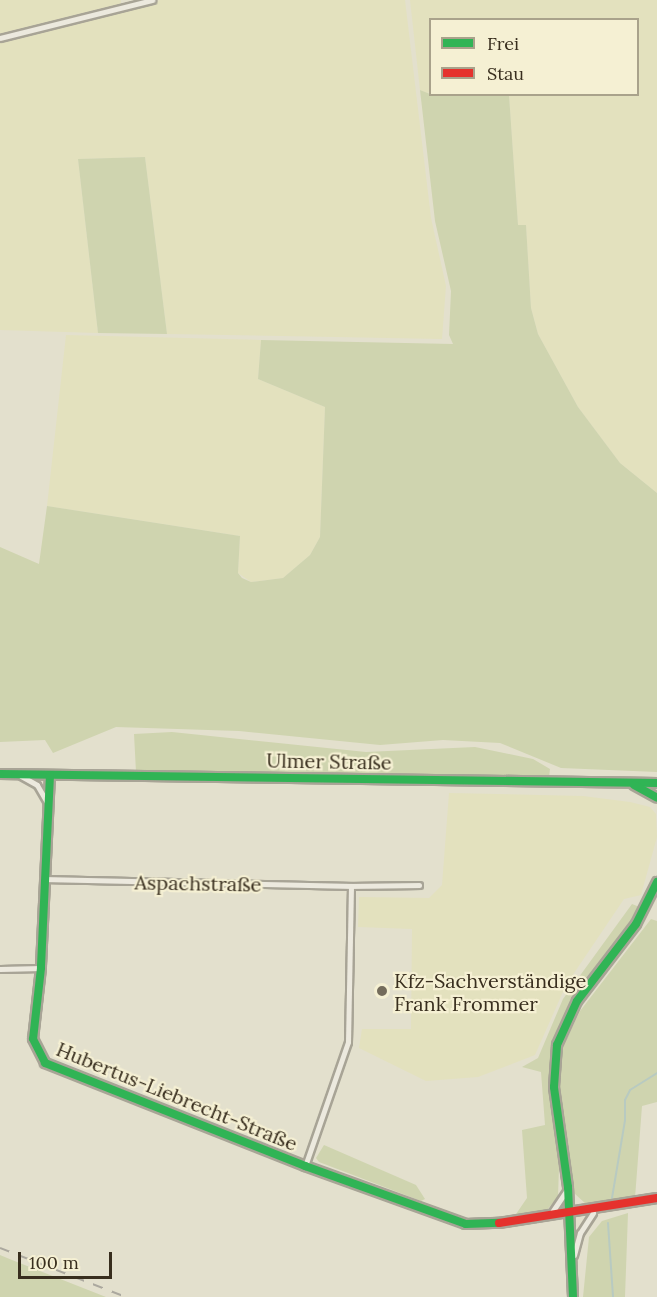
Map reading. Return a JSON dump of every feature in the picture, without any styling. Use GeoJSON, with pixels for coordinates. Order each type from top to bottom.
{"type":"FeatureCollection","features":[{"type":"Feature","properties":{"kind":"main road","name":"Ulmer Straße"},"geometry":{"type":"LineString","coordinates":[[0,774],[657,783]]}},
{"type":"Feature","properties":{"kind":"main road","name":"Hubertus-Liebrecht-Straße"},"geometry":{"type":"LineString","coordinates":[[50,775],[41,968],[33,1039],[45,1063],[305,1166],[466,1224],[593,1213],[657,1198]]}},
{"type":"Feature","properties":{"kind":"main road"},"geometry":{"type":"LineString","coordinates":[[631,784],[657,798]]}},
{"type":"Feature","properties":{"kind":"main road"},"geometry":{"type":"LineString","coordinates":[[573,1297],[568,1187],[554,1087],[557,1045],[577,1001],[636,924],[657,882]]}},
{"type":"Feature","properties":{"kind":"street"},"geometry":{"type":"LineString","coordinates":[[0,38],[153,0]]}},
{"type":"Feature","properties":{"kind":"street"},"geometry":{"type":"LineString","coordinates":[[17,774],[37,785],[49,807]]}},
{"type":"Feature","properties":{"kind":"street","name":"Aspachstraße"},"geometry":{"type":"LineString","coordinates":[[45,879],[351,886],[419,885]]}},
{"type":"Feature","properties":{"kind":"street"},"geometry":{"type":"LineString","coordinates":[[305,1166],[348,1042],[351,886]]}},
{"type":"Feature","properties":{"kind":"street"},"geometry":{"type":"LineString","coordinates":[[0,969],[41,968]]}},
{"type":"Feature","properties":{"kind":"street"},"geometry":{"type":"LineString","coordinates":[[544,1219],[562,1202],[568,1187]]}},
{"type":"Feature","properties":{"kind":"street"},"geometry":{"type":"LineString","coordinates":[[572,1262],[580,1233],[593,1213]]}},
{"type":"Feature","properties":{"kind":"shaded area"},"geometry":{"type":"Polygon","coordinates":[[[0,0],[121,0],[121,2],[120,6],[0,35],[0,0]]]}},
{"type":"Feature","properties":{"kind":"shaded area"},"geometry":{"type":"Polygon","coordinates":[[[160,0],[405,0],[431,218],[446,286],[442,339],[167,334],[145,157],[78,159],[98,333],[0,330],[0,41],[160,0]]]}},
{"type":"Feature","properties":{"kind":"shaded area"},"geometry":{"type":"Polygon","coordinates":[[[410,0],[657,0],[657,493],[620,463],[578,407],[538,334],[531,308],[526,226],[518,226],[509,96],[639,96],[639,18],[429,18],[429,92],[420,90],[410,0]]]}},
{"type":"Feature","properties":{"kind":"shaded area"},"geometry":{"type":"Polygon","coordinates":[[[66,335],[261,340],[258,379],[325,407],[320,537],[310,555],[283,578],[251,582],[238,573],[240,536],[47,506],[66,335]]]}},
{"type":"Feature","properties":{"kind":"shaded area"},"geometry":{"type":"Polygon","coordinates":[[[449,793],[583,796],[630,802],[650,807],[656,814],[657,837],[641,895],[624,899],[566,985],[535,1055],[478,1077],[426,1081],[359,1048],[362,1029],[411,1029],[412,929],[358,927],[359,897],[429,898],[442,885],[449,793]]]}},
{"type":"Feature","properties":{"kind":"green space"},"geometry":{"type":"Polygon","coordinates":[[[420,90],[429,94],[429,96],[509,96],[518,225],[526,225],[531,308],[538,334],[578,407],[620,463],[657,493],[657,772],[561,768],[500,743],[443,740],[380,745],[239,731],[116,727],[53,753],[45,740],[0,742],[0,547],[39,564],[47,506],[240,536],[238,573],[242,578],[251,582],[283,578],[310,555],[320,537],[325,407],[258,379],[261,340],[453,344],[449,335],[451,291],[435,221],[420,90]]]}},
{"type":"Feature","properties":{"kind":"green space"},"geometry":{"type":"Polygon","coordinates":[[[145,157],[167,334],[98,333],[78,159],[145,157]]]}},
{"type":"Feature","properties":{"kind":"green space"},"geometry":{"type":"Polygon","coordinates":[[[172,732],[366,752],[475,747],[533,759],[550,769],[549,777],[136,772],[134,734],[172,732]]]}},
{"type":"Feature","properties":{"kind":"green space"},"geometry":{"type":"Polygon","coordinates":[[[632,904],[642,908],[633,924],[569,1007],[553,1048],[551,1094],[559,1167],[558,1197],[546,1211],[514,1217],[527,1198],[522,1130],[545,1125],[541,1072],[522,1067],[538,1058],[563,999],[632,904]]]}},
{"type":"Feature","properties":{"kind":"green space"},"geometry":{"type":"Polygon","coordinates":[[[651,919],[657,921],[657,1102],[642,1106],[635,1198],[587,1205],[574,1193],[559,1091],[561,1051],[580,1011],[651,919]]]}},
{"type":"Feature","properties":{"kind":"green space"},"geometry":{"type":"Polygon","coordinates":[[[324,1145],[416,1185],[425,1199],[421,1201],[319,1162],[316,1158],[324,1145]]]}},
{"type":"Feature","properties":{"kind":"green space"},"geometry":{"type":"Polygon","coordinates":[[[628,1213],[625,1297],[583,1297],[589,1237],[602,1221],[628,1213]]]}},
{"type":"Feature","properties":{"kind":"green space"},"geometry":{"type":"Polygon","coordinates":[[[0,1255],[12,1260],[106,1297],[0,1297],[0,1255]]]}},
{"type":"Feature","properties":{"kind":"waterway"},"geometry":{"type":"LineString","coordinates":[[612,1198],[625,1120],[625,1100],[630,1090],[657,1073]]}},
{"type":"Feature","properties":{"kind":"waterway"},"geometry":{"type":"LineString","coordinates":[[608,1223],[613,1297]]}},
{"type":"Feature","properties":{"kind":"railway"},"geometry":{"type":"LineString","coordinates":[[0,1248],[126,1297]]}},
{"type":"Feature","properties":{"kind":"traffic: fast"},"geometry":{"type":"LineString","coordinates":[[0,774],[657,783]]}},
{"type":"Feature","properties":{"kind":"traffic: fast"},"geometry":{"type":"LineString","coordinates":[[50,775],[41,968],[33,1039],[45,1063],[305,1166],[466,1224],[499,1223]]}},
{"type":"Feature","properties":{"kind":"traffic: fast"},"geometry":{"type":"LineString","coordinates":[[634,785],[657,798]]}},
{"type":"Feature","properties":{"kind":"traffic: fast"},"geometry":{"type":"LineString","coordinates":[[573,1297],[568,1187],[554,1087],[557,1045],[577,1001],[636,924],[657,882]]}},
{"type":"Feature","properties":{"kind":"traffic: jam"},"geometry":{"type":"LineString","coordinates":[[499,1223],[657,1198]]}},
{"type":"Feature","properties":{"kind":"place","name":"Kfz-Sachverständige Frank Frommer"},"geometry":{"type":"Point","coordinates":[382,991]}}]}
